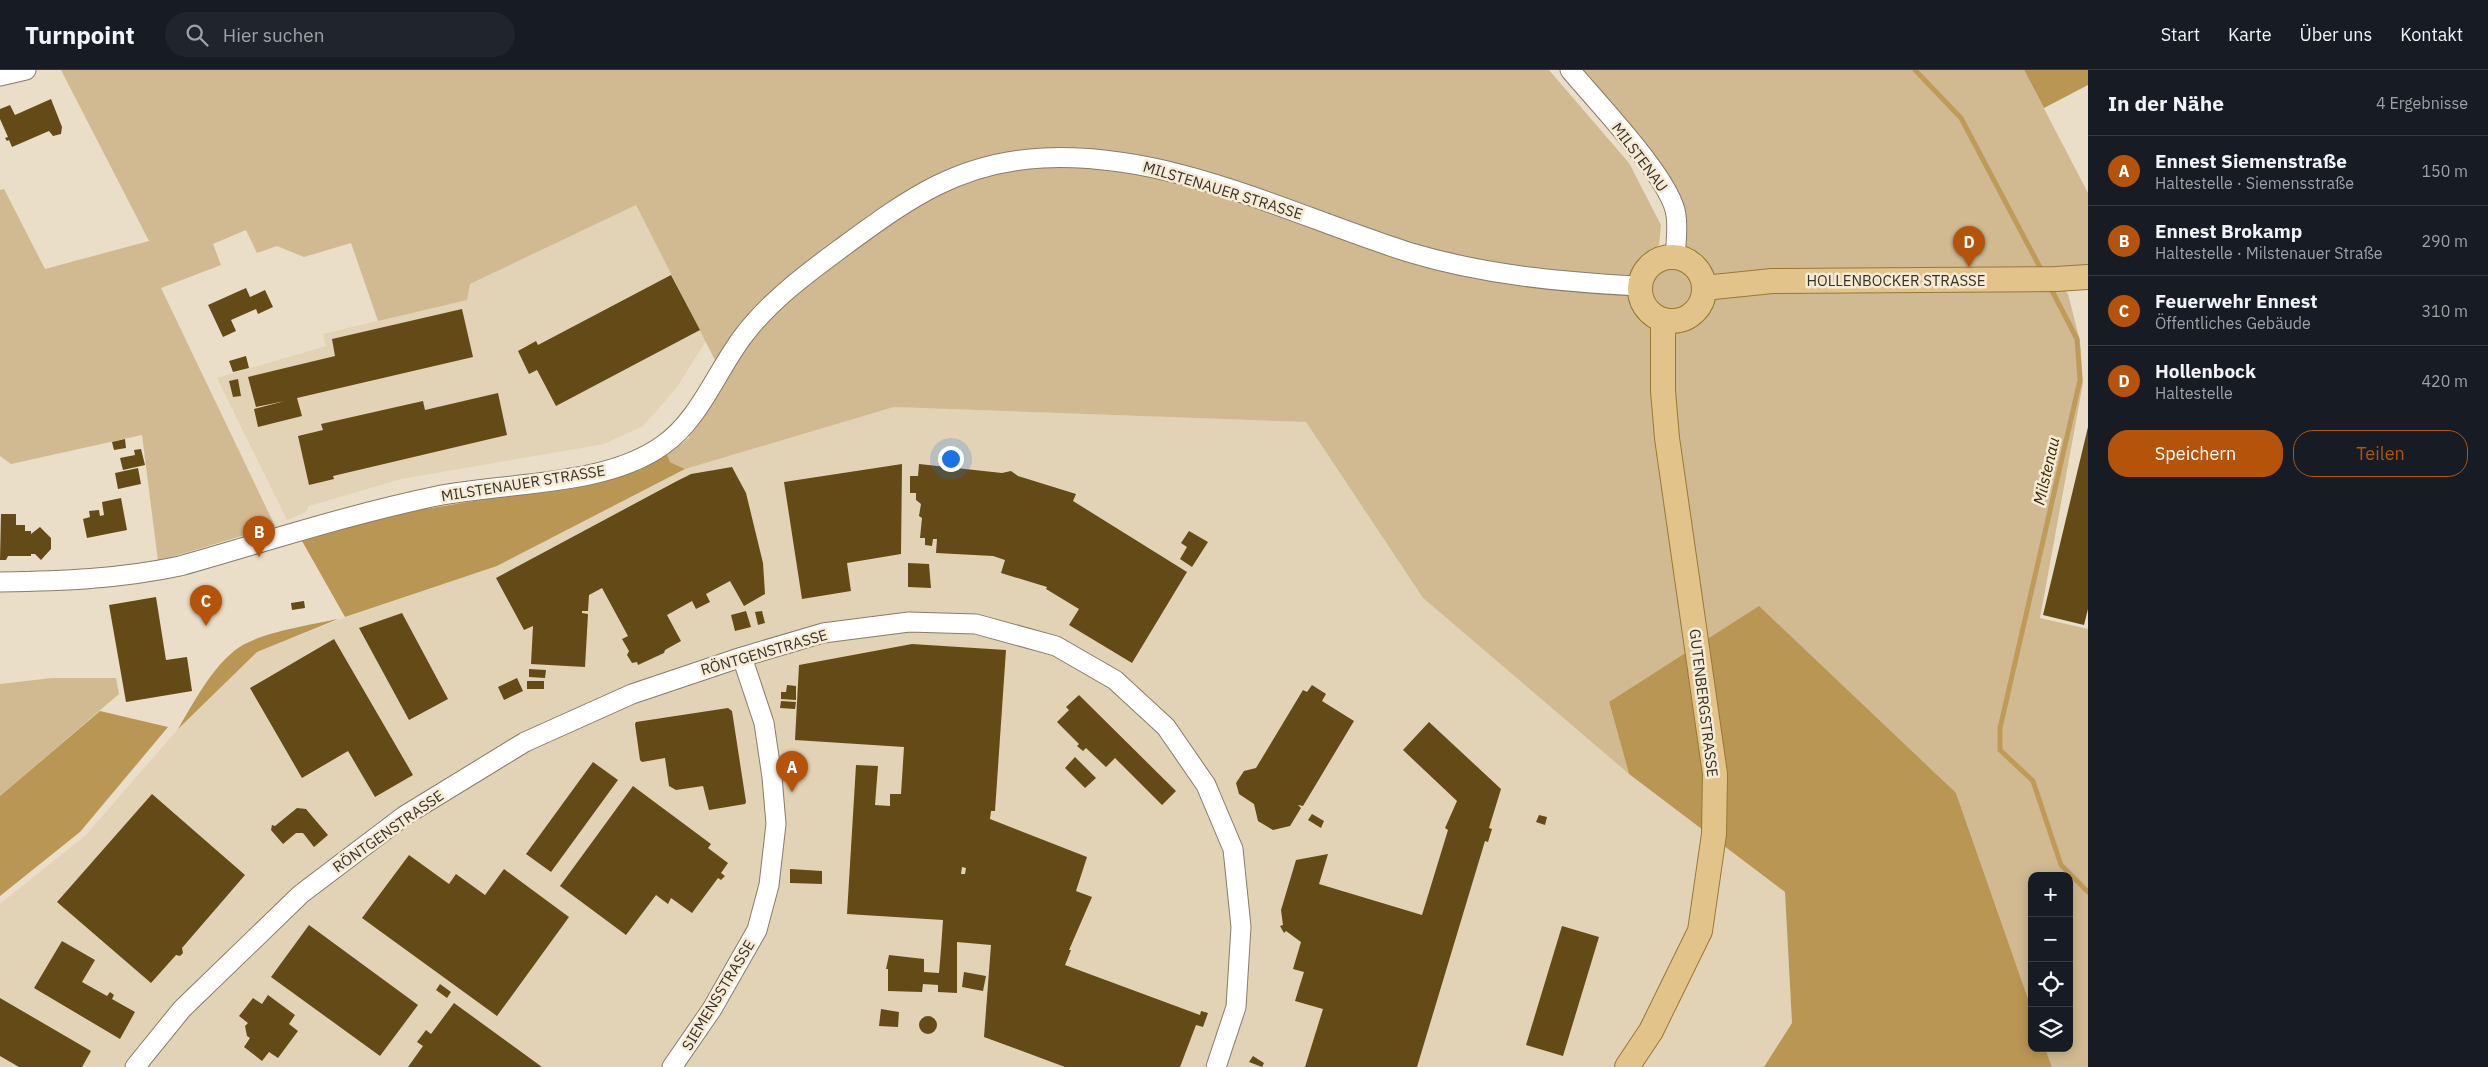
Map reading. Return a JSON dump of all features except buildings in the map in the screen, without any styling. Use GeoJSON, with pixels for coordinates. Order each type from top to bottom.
{"type":"FeatureCollection","features":[{"type":"Feature","properties":{"kind":"main road"},"geometry":{"type":"LineString","coordinates":[[1675,257],[1686,260],[1695,267],[1701,276],[1704,288],[1700,306],[1691,315],[1680,321],[1663,321],[1652,315],[1644,307],[1640,297],[1639,286],[1642,275],[1649,266],[1657,260],[1675,257]]}},
{"type":"Feature","properties":{"kind":"main road","name":"HOLLENBOCKER STRASSE"},"geometry":{"type":"LineString","coordinates":[[1704,288],[1782,280],[2045,279],[2088,277]]}},
{"type":"Feature","properties":{"kind":"main road","name":"GUTENBERGSTRASSE"},"geometry":{"type":"LineString","coordinates":[[1627,1067],[1651,1032],[1700,930],[1714,834],[1714,774],[1667,438],[1663,321]]}},
{"type":"Feature","properties":{"kind":"street"},"geometry":{"type":"LineString","coordinates":[[0,76],[26,70]]}},
{"type":"Feature","properties":{"kind":"street","name":"MILSTENAU"},"geometry":{"type":"LineString","coordinates":[[1570,70],[1643,156],[1663,184],[1676,214],[1675,257]]}},
{"type":"Feature","properties":{"kind":"street","name":"MILSTENAUER STRASSE"},"geometry":{"type":"LineString","coordinates":[[0,582],[100,580],[142,574],[180,566],[405,503],[473,489],[586,474],[612,469],[637,460],[662,446],[689,421],[746,333],[774,303],[824,261],[903,203],[930,187],[986,166],[1014,161],[1074,158],[1155,168],[1278,205],[1409,252],[1465,267],[1540,280],[1639,286]]}},
{"type":"Feature","properties":{"kind":"street","name":"RÖNTGENSTRASSE"},"geometry":{"type":"LineString","coordinates":[[135,1067],[182,1009],[301,894],[404,816],[525,742],[632,694],[742,656],[824,633],[909,622],[976,624],[1056,646],[1115,680],[1166,727],[1206,785],[1233,849],[1240,927],[1236,1007],[1216,1067]]}},
{"type":"Feature","properties":{"kind":"street","name":"SIEMENSSTRASSE"},"geometry":{"type":"LineString","coordinates":[[672,1067],[712,1009],[757,930],[769,885],[776,824],[772,777],[764,724],[742,656]]}},
{"type":"Feature","properties":{"kind":"shaded area"},"geometry":{"type":"Polygon","coordinates":[[[61,70],[1549,70],[1629,163],[1661,225],[1659,245],[1632,270],[1667,257],[1676,213],[1570,70],[2024,70],[2088,193],[2088,277],[2056,280],[2068,294],[2080,341],[2083,383],[2040,618],[2088,629],[2088,1067],[2052,1067],[2046,1052],[2073,1052],[2073,872],[2028,872],[2028,999],[1956,793],[1609,702],[1629,774],[1423,598],[1306,422],[894,407],[685,469],[670,462],[667,454],[689,438],[689,421],[720,370],[636,205],[470,284],[467,300],[378,321],[351,243],[304,257],[277,246],[257,253],[246,230],[213,244],[221,265],[161,288],[275,526],[158,561],[142,435],[11,464],[0,456],[0,190],[4,189],[45,269],[149,241],[61,70]]]}},
{"type":"Feature","properties":{"kind":"shaded area"},"geometry":{"type":"Polygon","coordinates":[[[2024,70],[2088,70],[2088,85],[2044,108],[2024,70]]]}},
{"type":"Feature","properties":{"kind":"shaded area"},"geometry":{"type":"Polygon","coordinates":[[[636,205],[706,341],[675,390],[643,426],[604,444],[401,479],[309,506],[306,512],[287,520],[217,378],[326,346],[323,334],[466,300],[470,284],[636,205]]]}},
{"type":"Feature","properties":{"kind":"shaded area"},"geometry":{"type":"Polygon","coordinates":[[[894,407],[1306,422],[1423,598],[1629,774],[1785,892],[1792,1023],[1764,1067],[0,1067],[0,904],[86,835],[178,729],[257,652],[338,620],[497,566],[685,469],[894,407]]]}},
{"type":"Feature","properties":{"kind":"shaded area"},"geometry":{"type":"Polygon","coordinates":[[[667,454],[670,462],[685,469],[497,566],[345,617],[302,541],[395,514],[607,479],[640,470],[667,454]]]}},
{"type":"Feature","properties":{"kind":"shaded area"},"geometry":{"type":"Polygon","coordinates":[[[1759,606],[1956,793],[2028,999],[2028,1052],[2046,1052],[2052,1067],[1764,1067],[1792,1023],[1785,892],[1629,774],[1609,702],[1759,606]]]}},
{"type":"Feature","properties":{"kind":"shaded area"},"geometry":{"type":"Polygon","coordinates":[[[338,619],[257,652],[178,729],[210,677],[234,651],[255,639],[298,627],[338,619]]]}},
{"type":"Feature","properties":{"kind":"shaded area"},"geometry":{"type":"Polygon","coordinates":[[[52,678],[116,678],[119,694],[0,796],[0,684],[52,678]]]}},
{"type":"Feature","properties":{"kind":"shaded area"},"geometry":{"type":"Polygon","coordinates":[[[100,711],[168,727],[80,832],[0,896],[0,796],[100,711]]]}},
{"type":"Feature","properties":{"kind":"waterway","name":"Milstenau"},"geometry":{"type":"LineString","coordinates":[[1915,70],[1961,118],[2043,273]]}},
{"type":"Feature","properties":{"kind":"waterway","name":"Milstenau"},"geometry":{"type":"LineString","coordinates":[[2049,285],[2077,339],[2080,380],[2000,728],[2000,750],[2033,781],[2061,865],[2088,892]]}},
{"type":"Feature","properties":{"kind":"place","name":"Hollenbock"},"geometry":{"type":"Point","coordinates":[1969,267]}},
{"type":"Feature","properties":{"kind":"place","name":"Ennest Brokamp"},"geometry":{"type":"Point","coordinates":[259,557]}},
{"type":"Feature","properties":{"kind":"place","name":"Feuerwehr Ennest"},"geometry":{"type":"Point","coordinates":[206,626]}},
{"type":"Feature","properties":{"kind":"place","name":"Ennest Siemenstraße"},"geometry":{"type":"Point","coordinates":[792,792]}}]}
